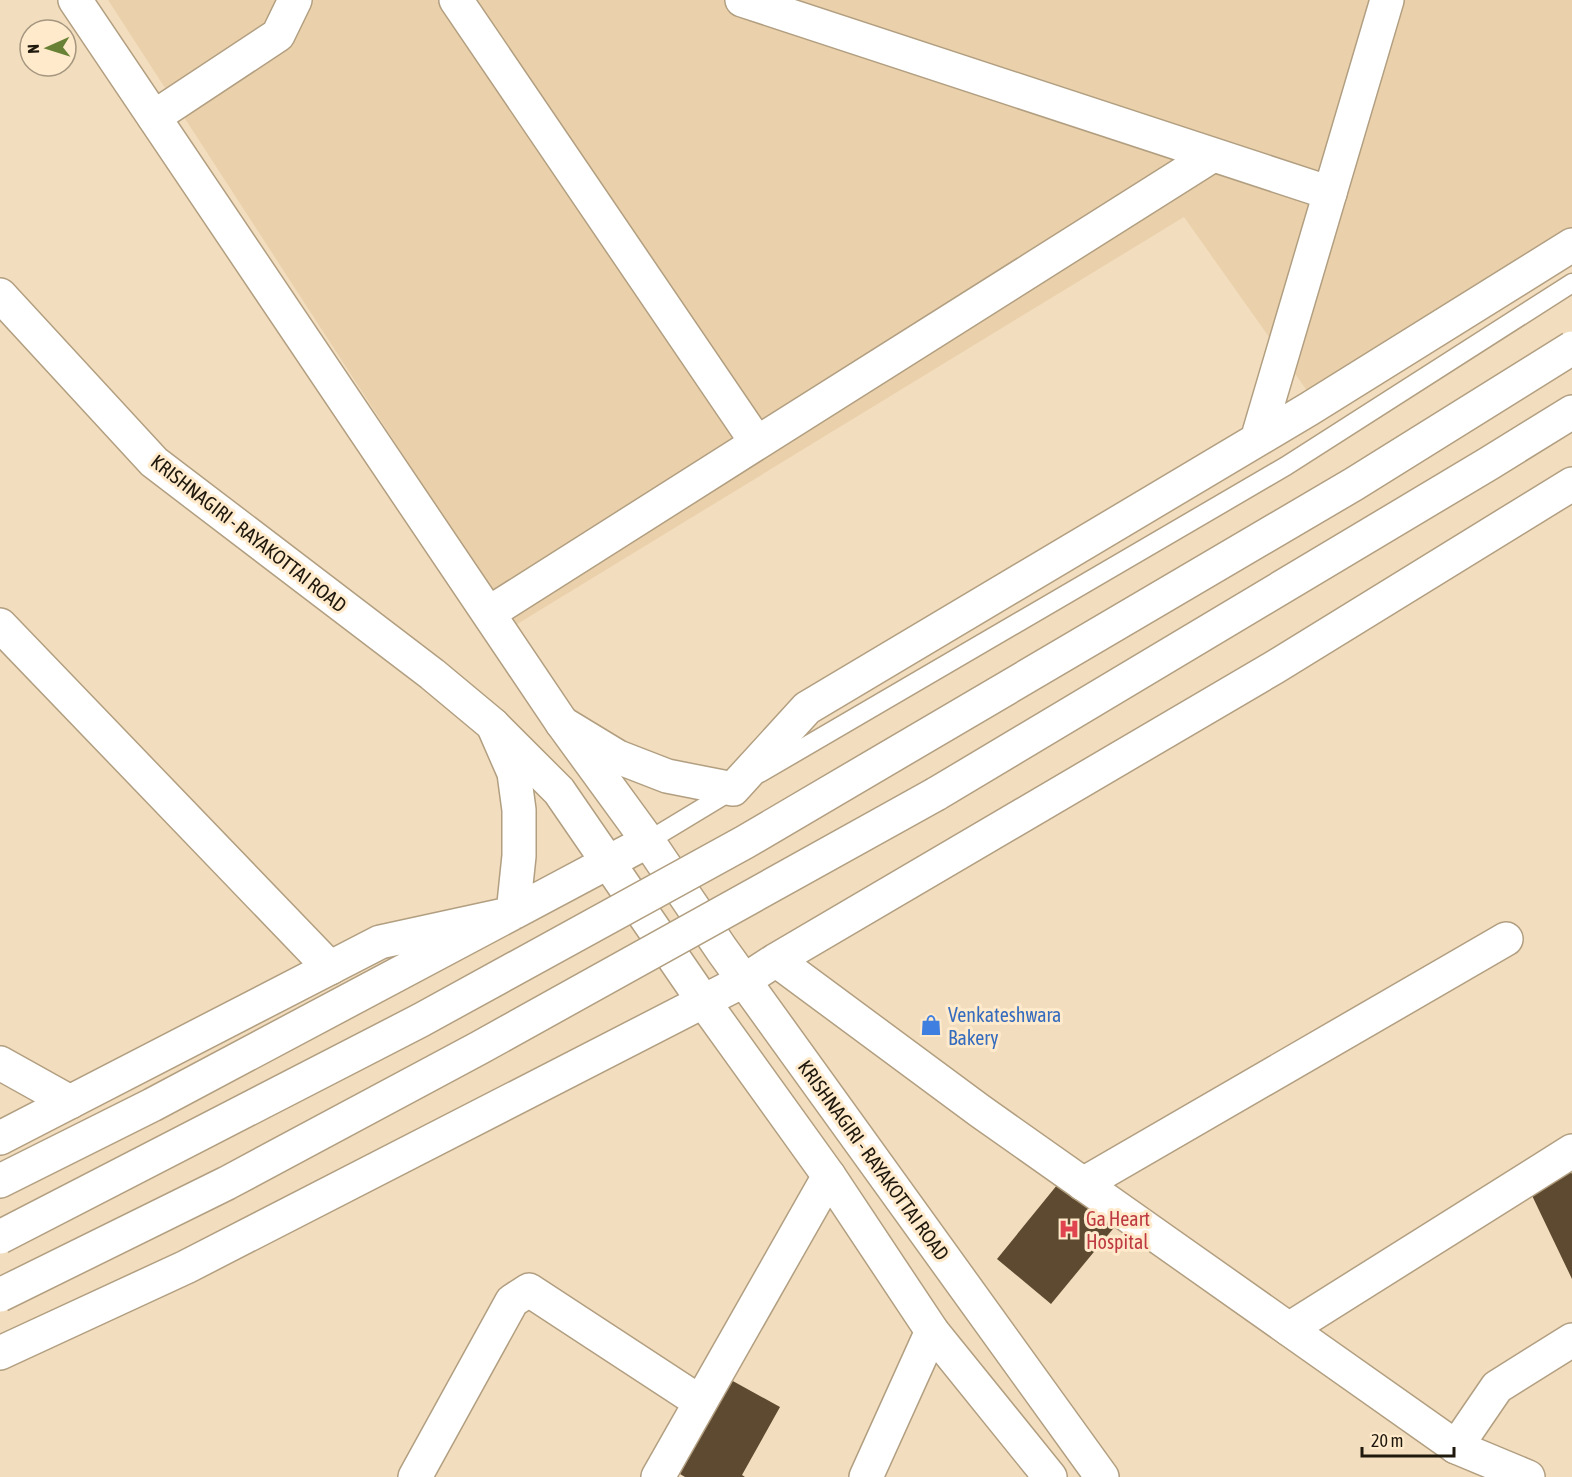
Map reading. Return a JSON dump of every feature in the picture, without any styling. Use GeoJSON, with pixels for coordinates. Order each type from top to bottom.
{"type":"FeatureCollection","features":[{"type":"Feature","properties":{"kind":"main road","name":"KRISHNAGIRI - RAYAKOTTAI ROAD"},"geometry":{"type":"LineString","coordinates":[[75,0],[562,723],[648,841],[722,950],[1102,1477]]}},
{"type":"Feature","properties":{"kind":"main road"},"geometry":{"type":"LineString","coordinates":[[154,117],[278,35],[295,0]]}},
{"type":"Feature","properties":{"kind":"main road"},"geometry":{"type":"LineString","coordinates":[[456,0],[757,443]]}},
{"type":"Feature","properties":{"kind":"main road"},"geometry":{"type":"LineString","coordinates":[[742,0],[1330,193]]}},
{"type":"Feature","properties":{"kind":"main road"},"geometry":{"type":"LineString","coordinates":[[1257,440],[1387,0]]}},
{"type":"Feature","properties":{"kind":"main road"},"geometry":{"type":"LineString","coordinates":[[489,613],[1213,155]]}},
{"type":"Feature","properties":{"kind":"main road"},"geometry":{"type":"LineString","coordinates":[[562,723],[618,757],[667,776],[733,789],[807,708],[1319,403],[1572,245]]}},
{"type":"Feature","properties":{"kind":"main road","name":"KRISHNAGIRI - RAYAKOTTAI ROAD"},"geometry":{"type":"LineString","coordinates":[[0,296],[154,462],[432,674],[492,724],[559,791],[704,1002],[829,1176],[932,1331],[1050,1477]]}},
{"type":"Feature","properties":{"kind":"main road"},"geometry":{"type":"LineString","coordinates":[[0,1237],[421,1020],[746,842],[1354,484],[1572,348]]}},
{"type":"Feature","properties":{"kind":"main road"},"geometry":{"type":"LineString","coordinates":[[0,1295],[227,1183],[458,1060],[926,800],[1572,412]]}},
{"type":"Feature","properties":{"kind":"main road"},"geometry":{"type":"LineString","coordinates":[[0,1353],[186,1267],[745,980],[1275,667],[1572,484]]}},
{"type":"Feature","properties":{"kind":"main road"},"geometry":{"type":"LineString","coordinates":[[0,625],[330,968]]}},
{"type":"Feature","properties":{"kind":"main road"},"geometry":{"type":"LineString","coordinates":[[492,724],[514,773],[519,810],[519,856],[513,913]]}},
{"type":"Feature","properties":{"kind":"main road"},"geometry":{"type":"LineString","coordinates":[[0,1180],[152,1104],[648,841]]}},
{"type":"Feature","properties":{"kind":"main road"},"geometry":{"type":"LineString","coordinates":[[0,1138],[380,942],[513,913]]}},
{"type":"Feature","properties":{"kind":"main road"},"geometry":{"type":"LineString","coordinates":[[1083,1184],[1506,939]]}},
{"type":"Feature","properties":{"kind":"main road"},"geometry":{"type":"LineString","coordinates":[[776,960],[980,1111],[1456,1447],[1528,1477]]}},
{"type":"Feature","properties":{"kind":"main road"},"geometry":{"type":"LineString","coordinates":[[0,1063],[70,1102]]}},
{"type":"Feature","properties":{"kind":"main road"},"geometry":{"type":"LineString","coordinates":[[1289,1329],[1572,1151]]}},
{"type":"Feature","properties":{"kind":"main road"},"geometry":{"type":"LineString","coordinates":[[658,1477],[829,1176]]}},
{"type":"Feature","properties":{"kind":"main road"},"geometry":{"type":"LineString","coordinates":[[415,1477],[512,1301],[530,1290],[700,1402]]}},
{"type":"Feature","properties":{"kind":"main road"},"geometry":{"type":"LineString","coordinates":[[866,1477],[932,1331]]}},
{"type":"Feature","properties":{"kind":"main road"},"geometry":{"type":"LineString","coordinates":[[1456,1447],[1497,1387],[1572,1340]]}},
{"type":"Feature","properties":{"kind":"lane"},"geometry":{"type":"LineString","coordinates":[[648,841],[1286,466],[1572,283]]}},
{"type":"Feature","properties":{"kind":"shaded area"},"geometry":{"type":"Polygon","coordinates":[[[108,0],[1572,0],[1572,233],[1310,395],[1184,217],[514,626],[108,0]]]}},
{"type":"Feature","properties":{"kind":"building"},"geometry":{"type":"Polygon","coordinates":[[[1567,1163],[1572,1174],[1572,1279],[1526,1183],[1567,1163]]]}},
{"type":"Feature","properties":{"kind":"building"},"geometry":{"type":"Polygon","coordinates":[[[1062,1179],[1117,1224],[1051,1304],[997,1259],[1062,1179]]]}},
{"type":"Feature","properties":{"kind":"building"},"geometry":{"type":"Polygon","coordinates":[[[731,1380],[780,1407],[742,1475],[745,1477],[685,1477],[680,1474],[731,1380]]]}},
{"type":"Feature","properties":{"kind":"place","name":"Venkateshwara Bakery"},"geometry":{"type":"Point","coordinates":[931,1025]}},
{"type":"Feature","properties":{"kind":"place","name":"Ga Heart Hospital"},"geometry":{"type":"Point","coordinates":[1069,1229]}}]}
